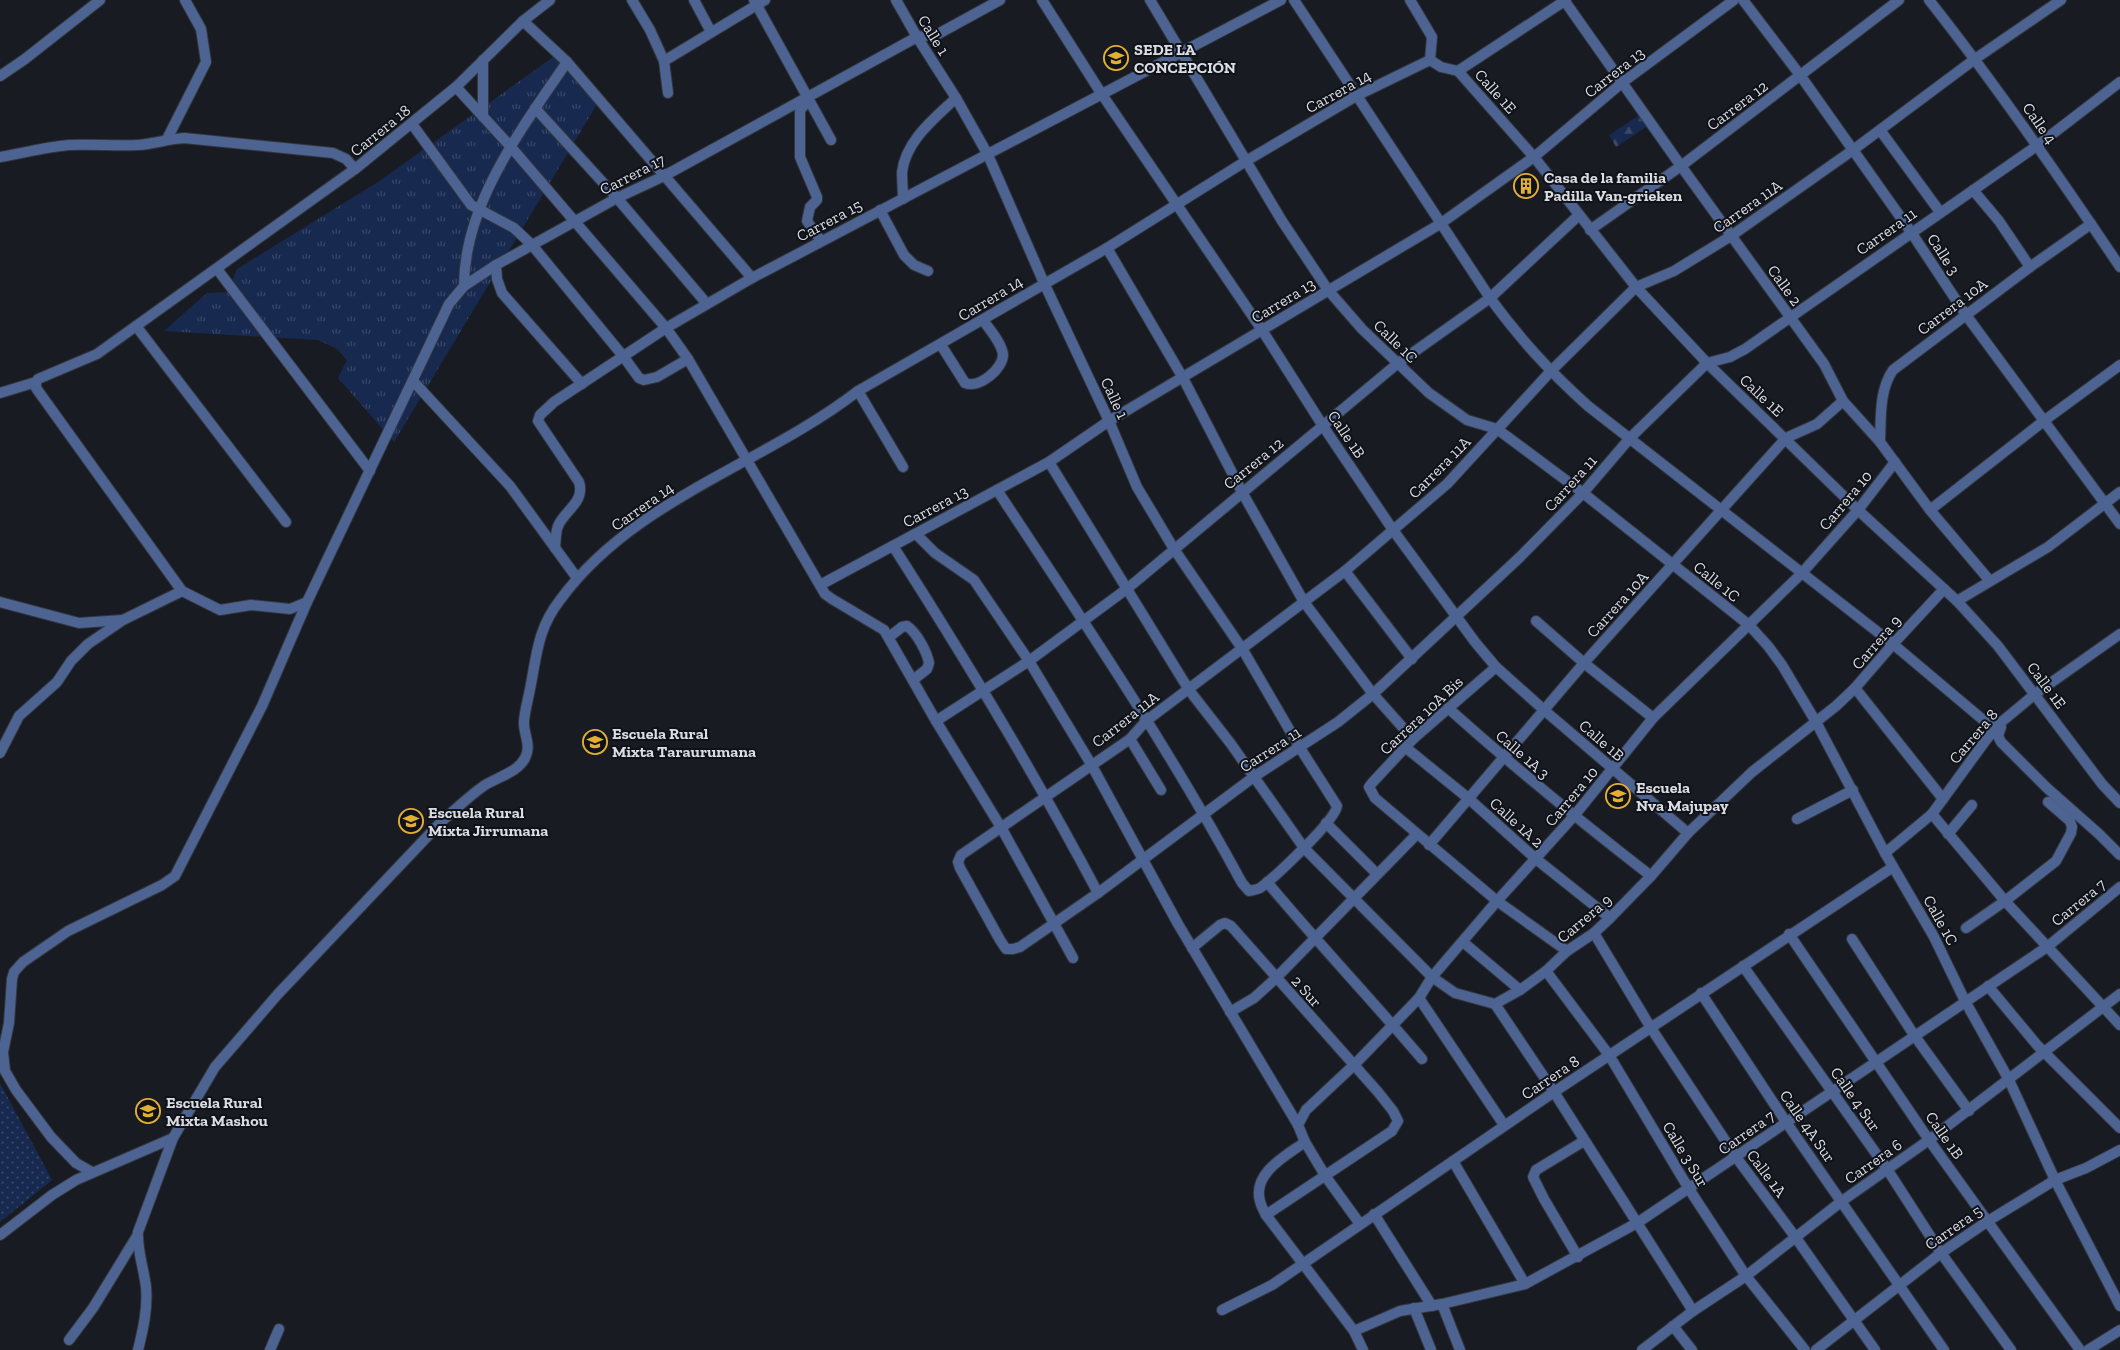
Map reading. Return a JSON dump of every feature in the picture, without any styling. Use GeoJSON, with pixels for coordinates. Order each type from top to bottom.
{"type":"FeatureCollection","features":[{"type":"Feature","properties":{"kind":"street"},"geometry":{"type":"LineString","coordinates":[[0,76],[25,59],[100,0]]}},
{"type":"Feature","properties":{"kind":"street"},"geometry":{"type":"LineString","coordinates":[[167,139],[206,62],[201,28],[185,0]]}},
{"type":"Feature","properties":{"kind":"street","name":"Carrera 18"},"geometry":{"type":"LineString","coordinates":[[0,393],[36,382],[38,379],[98,354],[217,269],[355,169],[412,124],[456,87],[523,21],[550,0]]}},
{"type":"Feature","properties":{"kind":"street"},"geometry":{"type":"LineString","coordinates":[[632,0],[650,30],[664,61],[668,93]]}},
{"type":"Feature","properties":{"kind":"street"},"geometry":{"type":"LineString","coordinates":[[694,0],[711,32]]}},
{"type":"Feature","properties":{"kind":"street","name":"Calle 1"},"geometry":{"type":"LineString","coordinates":[[896,0],[956,98],[988,155],[1137,487],[1174,549],[1243,650],[1300,748],[1332,796],[1337,809],[1326,823]]}},
{"type":"Feature","properties":{"kind":"street","name":"Carrera 17"},"geometry":{"type":"LineString","coordinates":[[92,1172],[76,1163],[51,1137],[16,1090],[5,1071],[3,1052],[9,1023],[14,972],[23,962],[68,931],[162,885],[175,876],[262,706],[307,602],[449,304],[464,286],[496,264],[617,198],[664,176],[809,99],[917,37],[938,34],[1000,0]]}},
{"type":"Feature","properties":{"kind":"street","name":"Calle 1B"},"geometry":{"type":"LineString","coordinates":[[1042,0],[1101,93],[1178,203],[1262,330],[1322,426],[1393,530],[1456,617],[1496,667],[1688,833]]}},
{"type":"Feature","properties":{"kind":"street","name":"Calle 1C"},"geometry":{"type":"LineString","coordinates":[[1150,0],[1246,161],[1328,290],[1362,328],[1429,393],[1458,415],[1497,429],[1583,493],[1749,625],[1768,646],[1782,665],[1816,722],[1885,853],[1934,937],[1965,1001],[2009,1080],[2055,1180],[2120,1306]]}},
{"type":"Feature","properties":{"kind":"street","name":"Carrera 15"},"geometry":{"type":"LineString","coordinates":[[555,548],[557,527],[579,498],[580,486],[540,425],[538,418],[554,402],[666,328],[752,278],[1281,0]]}},
{"type":"Feature","properties":{"kind":"street"},"geometry":{"type":"LineString","coordinates":[[1294,0],[1490,298],[1517,334],[1550,372],[1588,406],[1893,644],[1982,719],[1988,722],[1994,720],[2001,728],[1998,737],[2001,742],[2047,788],[2120,855]]}},
{"type":"Feature","properties":{"kind":"street"},"geometry":{"type":"LineString","coordinates":[[1410,0],[1432,37],[1430,60]]}},
{"type":"Feature","properties":{"kind":"street"},"geometry":{"type":"LineString","coordinates":[[1458,71],[1565,0]]}},
{"type":"Feature","properties":{"kind":"street","name":"Calle 2"},"geometry":{"type":"LineString","coordinates":[[1565,0],[1681,166],[1824,364],[1843,401],[1880,442],[1930,510],[1990,581]]}},
{"type":"Feature","properties":{"kind":"street","name":"Carrera 13"},"geometry":{"type":"LineString","coordinates":[[820,585],[1049,462],[1109,421],[1440,224],[1534,157],[1623,82],[1734,0]]}},
{"type":"Feature","properties":{"kind":"street","name":"Calle 3"},"geometry":{"type":"LineString","coordinates":[[1743,0],[1800,75],[1911,232],[1966,315],[2120,524]]}},
{"type":"Feature","properties":{"kind":"street","name":"Carrera 12"},"geometry":{"type":"LineString","coordinates":[[1590,230],[1681,166],[1900,0]]}},
{"type":"Feature","properties":{"kind":"street","name":"Calle 4"},"geometry":{"type":"LineString","coordinates":[[1930,0],[2038,145],[2120,267]]}},
{"type":"Feature","properties":{"kind":"street","name":"Carrera 11A"},"geometry":{"type":"LineString","coordinates":[[1054,924],[1020,947],[1006,948],[968,884],[960,868],[958,858],[1002,829],[1091,764],[1130,739],[1146,721],[1243,650],[1345,571],[1447,484],[1550,372],[1636,287],[1674,271],[1731,236],[1880,130],[1975,59],[2061,0]]}},
{"type":"Feature","properties":{"kind":"street"},"geometry":{"type":"LineString","coordinates":[[664,61],[759,1],[831,140]]}},
{"type":"Feature","properties":{"kind":"street"},"geometry":{"type":"LineString","coordinates":[[523,21],[566,62],[752,278]]}},
{"type":"Feature","properties":{"kind":"street"},"geometry":{"type":"LineString","coordinates":[[483,60],[483,117]]}},
{"type":"Feature","properties":{"kind":"street","name":"Carrera 14"},"geometry":{"type":"LineString","coordinates":[[138,1236],[143,1213],[173,1138],[215,1067],[278,994],[442,821],[486,785],[520,765],[528,752],[524,723],[540,635],[559,600],[577,578],[615,543],[650,517],[707,481],[832,411],[858,392],[1044,283],[1108,248],[1246,161],[1358,95],[1430,60]]}},
{"type":"Feature","properties":{"kind":"street","name":"Calle 1E"},"geometry":{"type":"LineString","coordinates":[[1430,60],[1441,67],[1458,71],[1534,157],[1636,287],[1707,363],[1858,510],[1957,601],[1998,646],[2102,784],[2120,803]]}},
{"type":"Feature","properties":{"kind":"street"},"geometry":{"type":"LineString","coordinates":[[464,286],[464,265],[478,210],[511,147],[566,62]]}},
{"type":"Feature","properties":{"kind":"street","name":"Carrera 11"},"geometry":{"type":"LineString","coordinates":[[1054,924],[1255,776],[1338,722],[1373,694],[1520,557],[1583,493],[1630,438],[1707,363],[1720,361],[1738,353],[2038,145],[2120,82]]}},
{"type":"Feature","properties":{"kind":"street"},"geometry":{"type":"LineString","coordinates":[[456,87],[511,147],[666,328],[688,359],[820,585],[832,600],[877,624],[889,637],[936,721],[1002,829],[1073,958]]}},
{"type":"Feature","properties":{"kind":"street"},"geometry":{"type":"LineString","coordinates":[[903,199],[902,172],[911,148],[934,118],[956,98]]}},
{"type":"Feature","properties":{"kind":"street"},"geometry":{"type":"LineString","coordinates":[[809,99],[800,110],[798,141],[800,157],[817,197],[817,200],[810,207],[807,221],[821,241]]}},
{"type":"Feature","properties":{"kind":"street"},"geometry":{"type":"LineString","coordinates":[[535,108],[617,198],[707,304]]}},
{"type":"Feature","properties":{"kind":"street"},"geometry":{"type":"LineString","coordinates":[[412,124],[460,192],[478,210],[514,228],[532,245],[624,356],[639,378],[644,380],[657,377],[688,359]]}},
{"type":"Feature","properties":{"kind":"street"},"geometry":{"type":"LineString","coordinates":[[1880,130],[1940,212]]}},
{"type":"Feature","properties":{"kind":"street"},"geometry":{"type":"LineString","coordinates":[[0,158],[66,146],[96,144],[128,146],[184,138],[333,153],[346,159],[355,169]]}},
{"type":"Feature","properties":{"kind":"street"},"geometry":{"type":"LineString","coordinates":[[1973,190],[1999,221],[2030,267]]}},
{"type":"Feature","properties":{"kind":"street"},"geometry":{"type":"LineString","coordinates":[[880,210],[904,255],[914,265],[928,271]]}},
{"type":"Feature","properties":{"kind":"street","name":"Carrera 12"},"geometry":{"type":"LineString","coordinates":[[936,721],[1029,661],[1128,588],[1397,364],[1490,298],[1579,215]]}},
{"type":"Feature","properties":{"kind":"street","name":"Carrera 10A"},"geometry":{"type":"LineString","coordinates":[[1880,442],[1881,407],[1886,380],[1893,370],[2030,267],[2091,224]]}},
{"type":"Feature","properties":{"kind":"street"},"geometry":{"type":"LineString","coordinates":[[1108,248],[1183,378],[1242,492],[1304,602],[1373,694],[1413,739]]}},
{"type":"Feature","properties":{"kind":"street"},"geometry":{"type":"LineString","coordinates":[[496,264],[497,279],[502,293],[582,384]]}},
{"type":"Feature","properties":{"kind":"street"},"geometry":{"type":"LineString","coordinates":[[217,269],[370,470]]}},
{"type":"Feature","properties":{"kind":"street"},"geometry":{"type":"LineString","coordinates":[[941,345],[965,382],[971,385],[981,383],[1001,361],[1003,356],[1001,348],[983,320]]}},
{"type":"Feature","properties":{"kind":"street"},"geometry":{"type":"LineString","coordinates":[[136,326],[286,522]]}},
{"type":"Feature","properties":{"kind":"street"},"geometry":{"type":"LineString","coordinates":[[1930,510],[2045,420],[2120,365]]}},
{"type":"Feature","properties":{"kind":"street"},"geometry":{"type":"LineString","coordinates":[[413,381],[510,486],[577,578]]}},
{"type":"Feature","properties":{"kind":"street"},"geometry":{"type":"LineString","coordinates":[[36,382],[36,388],[182,592],[220,610],[251,605],[290,609],[307,602]]}},
{"type":"Feature","properties":{"kind":"street"},"geometry":{"type":"LineString","coordinates":[[858,392],[903,467]]}},
{"type":"Feature","properties":{"kind":"street","name":"Carrera 10A"},"geometry":{"type":"LineString","coordinates":[[1429,845],[1584,663],[1786,438],[1817,424],[1843,401]]}},
{"type":"Feature","properties":{"kind":"street"},"geometry":{"type":"LineString","coordinates":[[1049,462],[1189,690],[1255,776],[1304,848],[1432,978],[1455,993],[1494,1004],[1554,1092],[1693,1311]]}},
{"type":"Feature","properties":{"kind":"street","name":"Carrera 10"},"geometry":{"type":"LineString","coordinates":[[1298,1125],[1306,1110],[1354,1065],[1419,998],[1432,978],[1497,901],[1613,770],[1652,718],[1801,574],[1858,510],[1895,462]]}},
{"type":"Feature","properties":{"kind":"street"},"geometry":{"type":"LineString","coordinates":[[997,490],[1084,622],[1146,721],[1247,890],[1256,890],[1267,882],[1304,848],[1326,823],[1377,874]]}},
{"type":"Feature","properties":{"kind":"street"},"geometry":{"type":"LineString","coordinates":[[1957,601],[2048,547],[2120,492]]}},
{"type":"Feature","properties":{"kind":"street"},"geometry":{"type":"LineString","coordinates":[[916,534],[935,553],[974,580],[1029,661],[1091,764],[1192,948],[1298,1125],[1305,1142],[1326,1177],[1360,1224]]}},
{"type":"Feature","properties":{"kind":"street"},"geometry":{"type":"LineString","coordinates":[[893,546],[1047,796],[1098,893]]}},
{"type":"Feature","properties":{"kind":"street"},"geometry":{"type":"LineString","coordinates":[[1345,571],[1412,659]]}},
{"type":"Feature","properties":{"kind":"street","name":"Carrera 9"},"geometry":{"type":"LineString","coordinates":[[1494,1004],[1520,990],[1546,971],[1567,951],[1610,918],[1651,876],[1688,833],[1752,772],[1856,688],[1944,588]]}},
{"type":"Feature","properties":{"kind":"street"},"geometry":{"type":"LineString","coordinates":[[0,753],[9,732],[27,708],[57,682],[78,653],[123,620],[182,592]]}},
{"type":"Feature","properties":{"kind":"street"},"geometry":{"type":"LineString","coordinates":[[0,602],[79,624],[123,620]]}},
{"type":"Feature","properties":{"kind":"street"},"geometry":{"type":"LineString","coordinates":[[1536,621],[1652,718]]}},
{"type":"Feature","properties":{"kind":"street"},"geometry":{"type":"LineString","coordinates":[[889,637],[902,627],[907,626],[926,654],[929,663],[927,669],[913,680]]}},
{"type":"Feature","properties":{"kind":"street","name":"Carrera 8"},"geometry":{"type":"LineString","coordinates":[[1885,853],[1932,814],[1998,726],[2035,694],[2120,634]]}},
{"type":"Feature","properties":{"kind":"street","name":"Carrera 10A Bis"},"geometry":{"type":"LineString","coordinates":[[1417,834],[1375,798],[1370,787],[1413,739],[1496,667]]}},
{"type":"Feature","properties":{"kind":"street"},"geometry":{"type":"LineString","coordinates":[[1856,688],[1943,799]]}},
{"type":"Feature","properties":{"kind":"street","name":"Calle 1A 3"},"geometry":{"type":"LineString","coordinates":[[1448,708],[1574,816],[1651,876]]}},
{"type":"Feature","properties":{"kind":"street"},"geometry":{"type":"LineString","coordinates":[[1130,739],[1161,790]]}},
{"type":"Feature","properties":{"kind":"street","name":"Calle 1A 2"},"geometry":{"type":"LineString","coordinates":[[1405,747],[1468,798],[1536,859],[1610,918]]}},
{"type":"Feature","properties":{"kind":"street"},"geometry":{"type":"LineString","coordinates":[[1796,819],[1853,790]]}},
{"type":"Feature","properties":{"kind":"street"},"geometry":{"type":"LineString","coordinates":[[1966,928],[2005,901],[2056,861],[2071,833],[2072,826],[2070,821],[2048,802]]}},
{"type":"Feature","properties":{"kind":"street"},"geometry":{"type":"LineString","coordinates":[[1948,834],[1972,805]]}},
{"type":"Feature","properties":{"kind":"street"},"geometry":{"type":"LineString","coordinates":[[1932,814],[2005,901],[2120,1025]]}},
{"type":"Feature","properties":{"kind":"street"},"geometry":{"type":"LineString","coordinates":[[1230,1012],[1254,998],[1276,978],[1417,834],[1497,901],[1567,951]]}},
{"type":"Feature","properties":{"kind":"street","name":"Carrera 8"},"geometry":{"type":"LineString","coordinates":[[1222,1310],[1272,1285],[1701,993],[1894,867]]}},
{"type":"Feature","properties":{"kind":"street"},"geometry":{"type":"LineString","coordinates":[[1267,882],[1314,938],[1394,1025],[1422,1059]]}},
{"type":"Feature","properties":{"kind":"street","name":"Carrera 7"},"geometry":{"type":"LineString","coordinates":[[1354,1331],[1391,1314],[1525,1284],[1578,1257],[1637,1223],[2047,947],[2120,887]]}},
{"type":"Feature","properties":{"kind":"street","name":"2 Sur"},"geometry":{"type":"LineString","coordinates":[[1192,948],[1220,925],[1228,924],[1393,1111],[1398,1121],[1396,1127],[1326,1177]]}},
{"type":"Feature","properties":{"kind":"street","name":"Calle 1A"},"geometry":{"type":"LineString","coordinates":[[1594,932],[1651,1028],[1736,1157],[1875,1350]]}},
{"type":"Feature","properties":{"kind":"street","name":"Calle 1B"},"geometry":{"type":"LineString","coordinates":[[1789,934],[1929,1140],[2080,1350]]}},
{"type":"Feature","properties":{"kind":"street"},"geometry":{"type":"LineString","coordinates":[[1852,939],[1914,1035],[1969,1110]]}},
{"type":"Feature","properties":{"kind":"street"},"geometry":{"type":"LineString","coordinates":[[1463,942],[1520,990]]}},
{"type":"Feature","properties":{"kind":"street","name":"Calle 4 Sur"},"geometry":{"type":"LineString","coordinates":[[1743,966],[1887,1169],[1941,1253],[2011,1350]]}},
{"type":"Feature","properties":{"kind":"street","name":"Calle 3 Sur"},"geometry":{"type":"LineString","coordinates":[[1546,971],[1609,1055],[1689,1189],[1746,1276],[1805,1350]]}},
{"type":"Feature","properties":{"kind":"street"},"geometry":{"type":"LineString","coordinates":[[1988,986],[2043,1052],[2120,1128]]}},
{"type":"Feature","properties":{"kind":"street","name":"Calle 4A Sur"},"geometry":{"type":"LineString","coordinates":[[1701,993],[1786,1122],[1944,1350]]}},
{"type":"Feature","properties":{"kind":"street","name":"Carrera 6"},"geometry":{"type":"LineString","coordinates":[[1642,1350],[1693,1311],[1746,1276],[1842,1201],[1929,1140],[2120,994]]}},
{"type":"Feature","properties":{"kind":"street"},"geometry":{"type":"LineString","coordinates":[[1419,998],[1504,1126]]}},
{"type":"Feature","properties":{"kind":"street"},"geometry":{"type":"LineString","coordinates":[[0,1235],[52,1195],[92,1172],[173,1138]]}},
{"type":"Feature","properties":{"kind":"street"},"geometry":{"type":"LineString","coordinates":[[1578,1257],[1544,1199],[1533,1176],[1536,1170],[1584,1141]]}},
{"type":"Feature","properties":{"kind":"street"},"geometry":{"type":"LineString","coordinates":[[1305,1142],[1264,1174],[1260,1186],[1259,1201],[1266,1215],[1354,1331],[1363,1350]]}},
{"type":"Feature","properties":{"kind":"street","name":"Carrera 5"},"geometry":{"type":"LineString","coordinates":[[1816,1350],[1941,1253],[1988,1221],[2055,1180],[2086,1168],[2120,1150]]}},
{"type":"Feature","properties":{"kind":"street"},"geometry":{"type":"LineString","coordinates":[[1452,1161],[1525,1284]]}},
{"type":"Feature","properties":{"kind":"street"},"geometry":{"type":"LineString","coordinates":[[1266,1215],[1326,1177]]}},
{"type":"Feature","properties":{"kind":"street"},"geometry":{"type":"LineString","coordinates":[[1374,1214],[1437,1305],[1460,1350]]}},
{"type":"Feature","properties":{"kind":"street"},"geometry":{"type":"LineString","coordinates":[[69,1340],[93,1308],[138,1236]]}},
{"type":"Feature","properties":{"kind":"street"},"geometry":{"type":"LineString","coordinates":[[138,1236],[146,1288],[146,1303],[138,1350]]}},
{"type":"Feature","properties":{"kind":"street"},"geometry":{"type":"LineString","coordinates":[[1414,1308],[1431,1350]]}},
{"type":"Feature","properties":{"kind":"street"},"geometry":{"type":"LineString","coordinates":[[1673,1326],[1692,1350]]}},
{"type":"Feature","properties":{"kind":"street"},"geometry":{"type":"LineString","coordinates":[[270,1350],[280,1329]]}},
{"type":"Feature","properties":{"kind":"street"},"geometry":{"type":"LineString","coordinates":[[2088,1350],[2120,1330]]}},
{"type":"Feature","properties":{"kind":"green space"},"geometry":{"type":"Polygon","coordinates":[[[559,53],[599,101],[394,442],[338,378],[347,360],[337,349],[318,340],[164,331],[207,293],[228,292],[237,269],[378,182],[559,53]]]}},
{"type":"Feature","properties":{"kind":"green space"},"geometry":{"type":"Polygon","coordinates":[[[1641,114],[1649,125],[1616,147],[1609,135],[1641,114]]]}},
{"type":"Feature","properties":{"kind":"green space"},"geometry":{"type":"Polygon","coordinates":[[[0,1083],[52,1180],[0,1222],[0,1083]]]}},
{"type":"Feature","properties":{"kind":"place","name":"SEDE LA CONCEPCIÓN"},"geometry":{"type":"Point","coordinates":[1116,58]}},
{"type":"Feature","properties":{"kind":"place","name":"Casa de la familia Padilla Van-grieken"},"geometry":{"type":"Point","coordinates":[1526,186]}},
{"type":"Feature","properties":{"kind":"place","name":"Escuela Rural Mixta Taraurumana"},"geometry":{"type":"Point","coordinates":[595,742]}},
{"type":"Feature","properties":{"kind":"place","name":"Escuela Nva Majupay"},"geometry":{"type":"Point","coordinates":[1618,796]}},
{"type":"Feature","properties":{"kind":"place","name":"Escuela Rural Mixta Jirrumana"},"geometry":{"type":"Point","coordinates":[411,821]}},
{"type":"Feature","properties":{"kind":"place","name":"Escuela Rural Mixta Mashou"},"geometry":{"type":"Point","coordinates":[148,1111]}}]}
